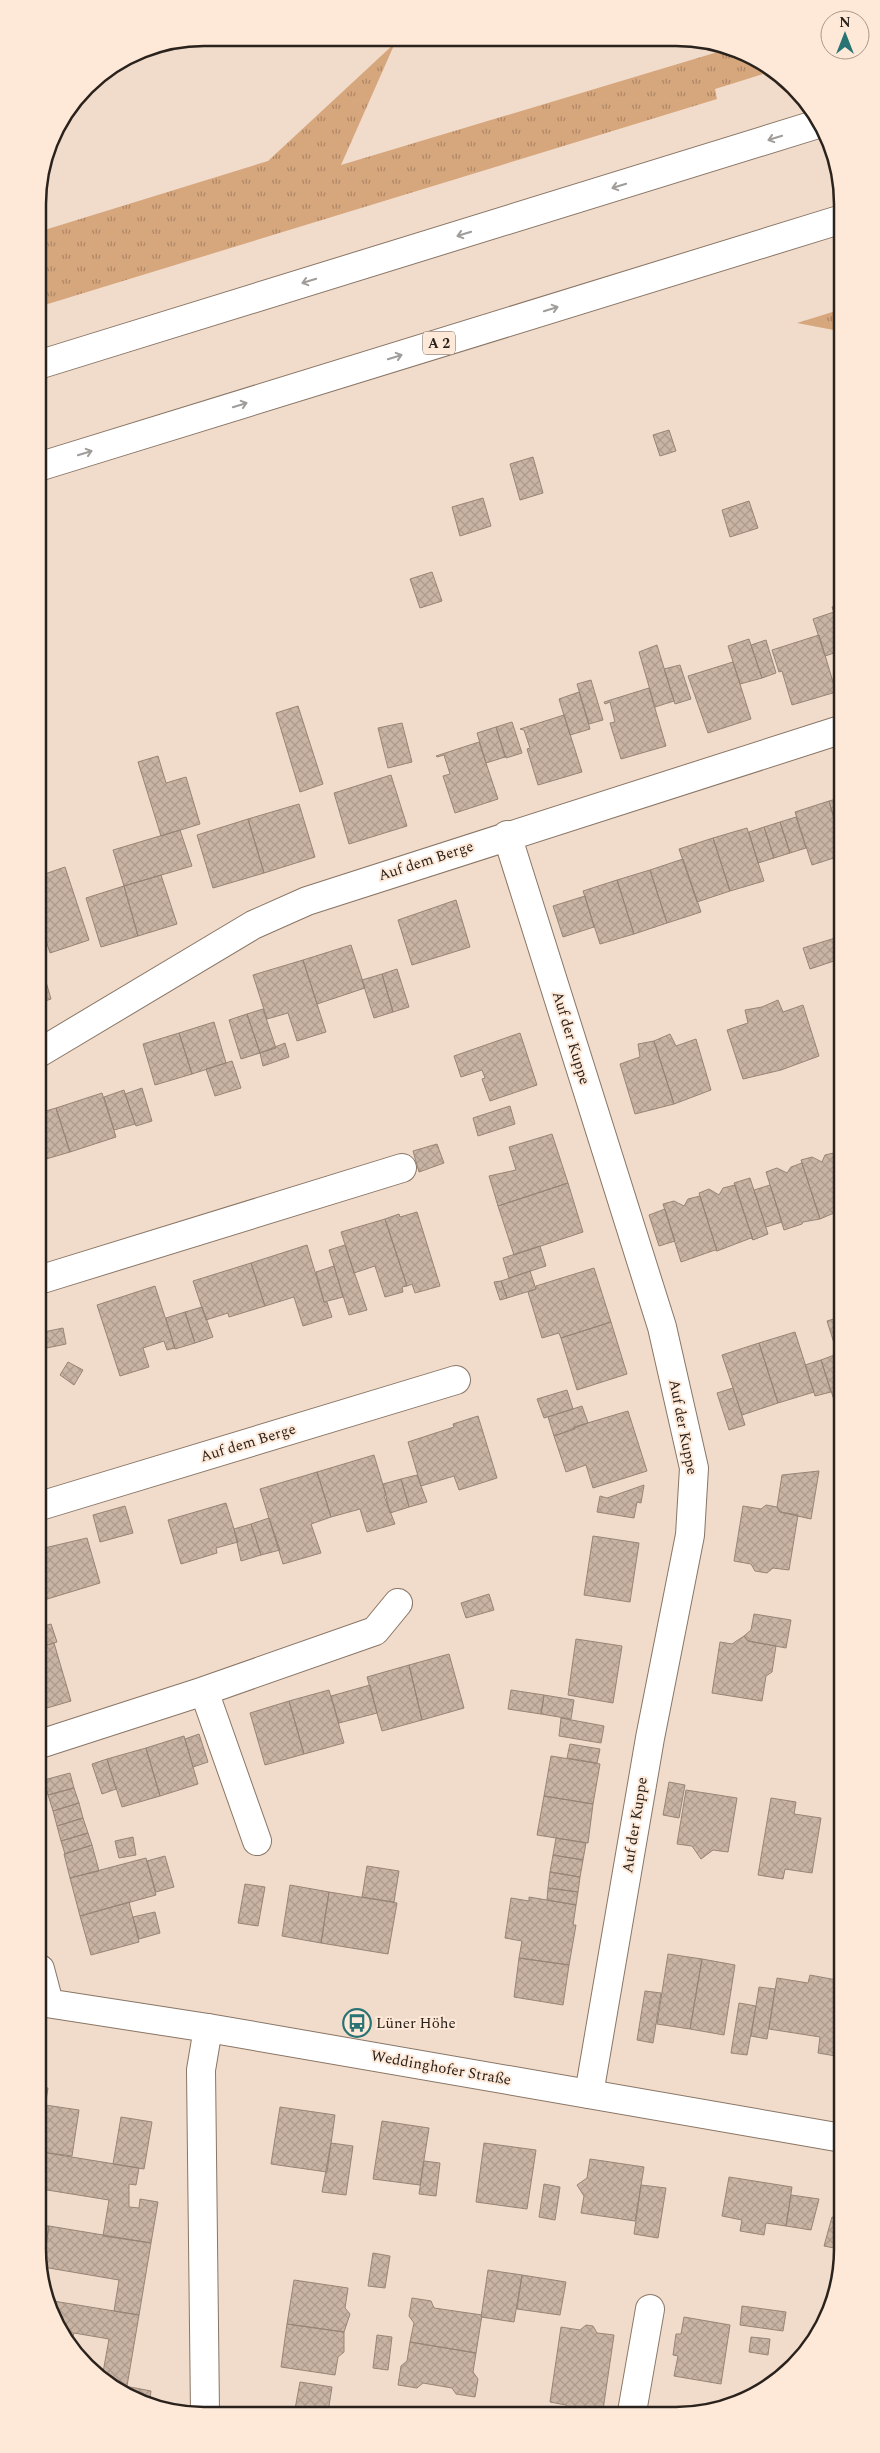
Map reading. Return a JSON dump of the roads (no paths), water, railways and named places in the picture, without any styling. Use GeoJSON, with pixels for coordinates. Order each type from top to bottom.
{"type":"FeatureCollection","features":[{"type":"Feature","properties":{"kind":"main road"},"geometry":{"type":"LineString","coordinates":[[47,362],[813,125]]}},
{"type":"Feature","properties":{"kind":"main road","name":"A 2"},"geometry":{"type":"LineString","coordinates":[[47,464],[834,222]]}},
{"type":"Feature","properties":{"kind":"main road","name":"Auf dem Berge"},"geometry":{"type":"LineString","coordinates":[[47,1048],[253,925],[307,901],[507,835],[834,732]]}},
{"type":"Feature","properties":{"kind":"main road","name":"Auf der Kuppe"},"geometry":{"type":"LineString","coordinates":[[507,835],[662,1327],[694,1468],[690,1535],[650,1738],[589,2094]]}},
{"type":"Feature","properties":{"kind":"main road"},"geometry":{"type":"LineString","coordinates":[[46,1278],[402,1168]]}},
{"type":"Feature","properties":{"kind":"main road","name":"Auf dem Berge"},"geometry":{"type":"LineString","coordinates":[[46,1504],[456,1380]]}},
{"type":"Feature","properties":{"kind":"main road"},"geometry":{"type":"LineString","coordinates":[[46,1742],[204,1691],[375,1631],[398,1604]]}},
{"type":"Feature","properties":{"kind":"main road"},"geometry":{"type":"LineString","coordinates":[[204,1691],[257,1842]]}},
{"type":"Feature","properties":{"kind":"main road","name":"Weddinghofer Straße"},"geometry":{"type":"LineString","coordinates":[[46,2002],[208,2028],[833,2136]]}},
{"type":"Feature","properties":{"kind":"main road"},"geometry":{"type":"LineString","coordinates":[[205,2407],[201,2070],[208,2028]]}},
{"type":"Feature","properties":{"kind":"main road"},"geometry":{"type":"LineString","coordinates":[[633,2407],[650,2309]]}},
{"type":"Feature","properties":{"kind":"place","name":"Lüner Höhe"},"geometry":{"type":"Point","coordinates":[357,2023]}}]}
